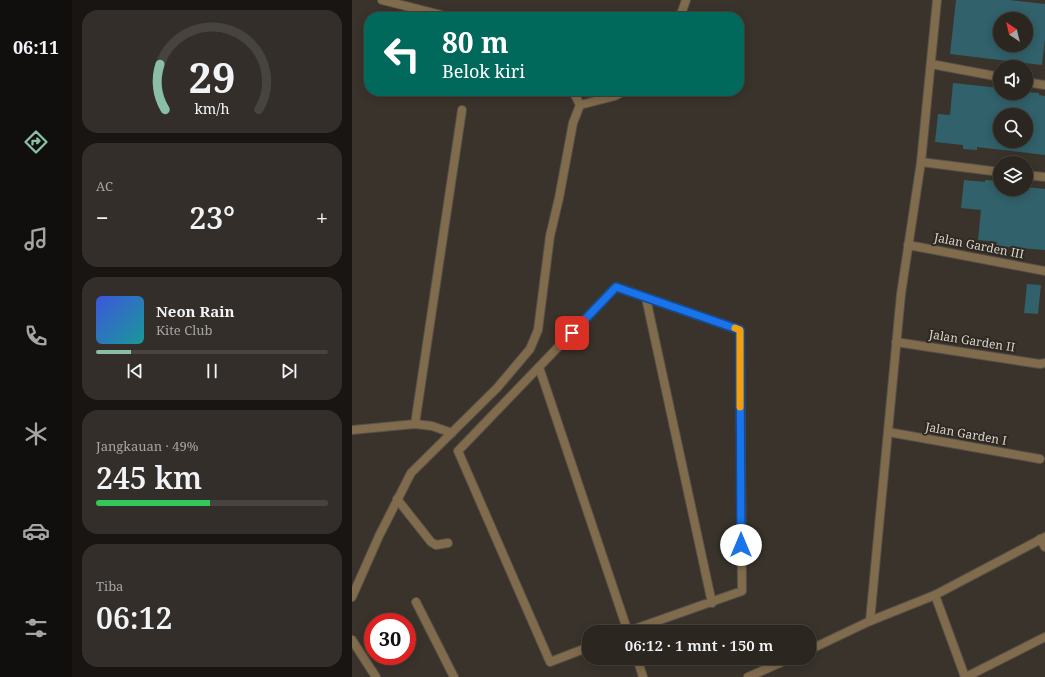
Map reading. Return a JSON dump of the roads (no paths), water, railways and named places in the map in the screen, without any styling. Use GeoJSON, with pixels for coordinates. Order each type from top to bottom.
{"type":"FeatureCollection","features":[{"type":"Feature","properties":{"kind":"street"},"geometry":{"type":"LineString","coordinates":[[382,0],[429,12]]}},
{"type":"Feature","properties":{"kind":"street"},"geometry":{"type":"LineString","coordinates":[[682,12],[686,0]]}},
{"type":"Feature","properties":{"kind":"street"},"geometry":{"type":"LineString","coordinates":[[870,621],[901,294],[921,162],[937,0]]}},
{"type":"Feature","properties":{"kind":"street"},"geometry":{"type":"LineString","coordinates":[[931,64],[993,76]]}},
{"type":"Feature","properties":{"kind":"street"},"geometry":{"type":"LineString","coordinates":[[1033,83],[1045,85]]}},
{"type":"Feature","properties":{"kind":"street"},"geometry":{"type":"LineString","coordinates":[[352,597],[379,536],[411,473],[497,388],[530,349],[538,330],[550,236],[559,198],[573,123],[580,105],[576,96]]}},
{"type":"Feature","properties":{"kind":"street"},"geometry":{"type":"LineString","coordinates":[[580,105],[615,96]]}},
{"type":"Feature","properties":{"kind":"street"},"geometry":{"type":"LineString","coordinates":[[415,424],[462,110]]}},
{"type":"Feature","properties":{"kind":"street"},"geometry":{"type":"LineString","coordinates":[[921,162],[993,171]]}},
{"type":"Feature","properties":{"kind":"street"},"geometry":{"type":"LineString","coordinates":[[1033,176],[1045,177]]}},
{"type":"Feature","properties":{"kind":"street","name":"Jalan Garden III"},"geometry":{"type":"LineString","coordinates":[[908,245],[1045,271]]}},
{"type":"Feature","properties":{"kind":"street"},"geometry":{"type":"LineString","coordinates":[[582,649],[550,662],[458,451],[616,287],[740,330],[742,592],[648,625]]}},
{"type":"Feature","properties":{"kind":"street"},"geometry":{"type":"LineString","coordinates":[[646,298],[712,603]]}},
{"type":"Feature","properties":{"kind":"street","name":"Jalan Garden II"},"geometry":{"type":"LineString","coordinates":[[896,342],[1040,364],[1045,363]]}},
{"type":"Feature","properties":{"kind":"street"},"geometry":{"type":"LineString","coordinates":[[539,367],[625,625]]}},
{"type":"Feature","properties":{"kind":"street"},"geometry":{"type":"LineString","coordinates":[[352,430],[415,424],[432,426],[452,433]]}},
{"type":"Feature","properties":{"kind":"street","name":"Jalan Garden I"},"geometry":{"type":"LineString","coordinates":[[888,432],[1040,459]]}},
{"type":"Feature","properties":{"kind":"street"},"geometry":{"type":"LineString","coordinates":[[397,500],[431,542],[436,545],[448,543]]}},
{"type":"Feature","properties":{"kind":"street"},"geometry":{"type":"LineString","coordinates":[[816,647],[870,621],[935,595],[1042,538],[1045,547]]}},
{"type":"Feature","properties":{"kind":"street"},"geometry":{"type":"LineString","coordinates":[[935,595],[966,677],[1045,636]]}},
{"type":"Feature","properties":{"kind":"street"},"geometry":{"type":"LineString","coordinates":[[416,602],[454,677]]}},
{"type":"Feature","properties":{"kind":"street"},"geometry":{"type":"LineString","coordinates":[[353,643],[376,677]]}},
{"type":"Feature","properties":{"kind":"street"},"geometry":{"type":"LineString","coordinates":[[639,665],[643,677]]}},
{"type":"Feature","properties":{"kind":"street"},"geometry":{"type":"LineString","coordinates":[[748,677],[775,665]]}}]}
